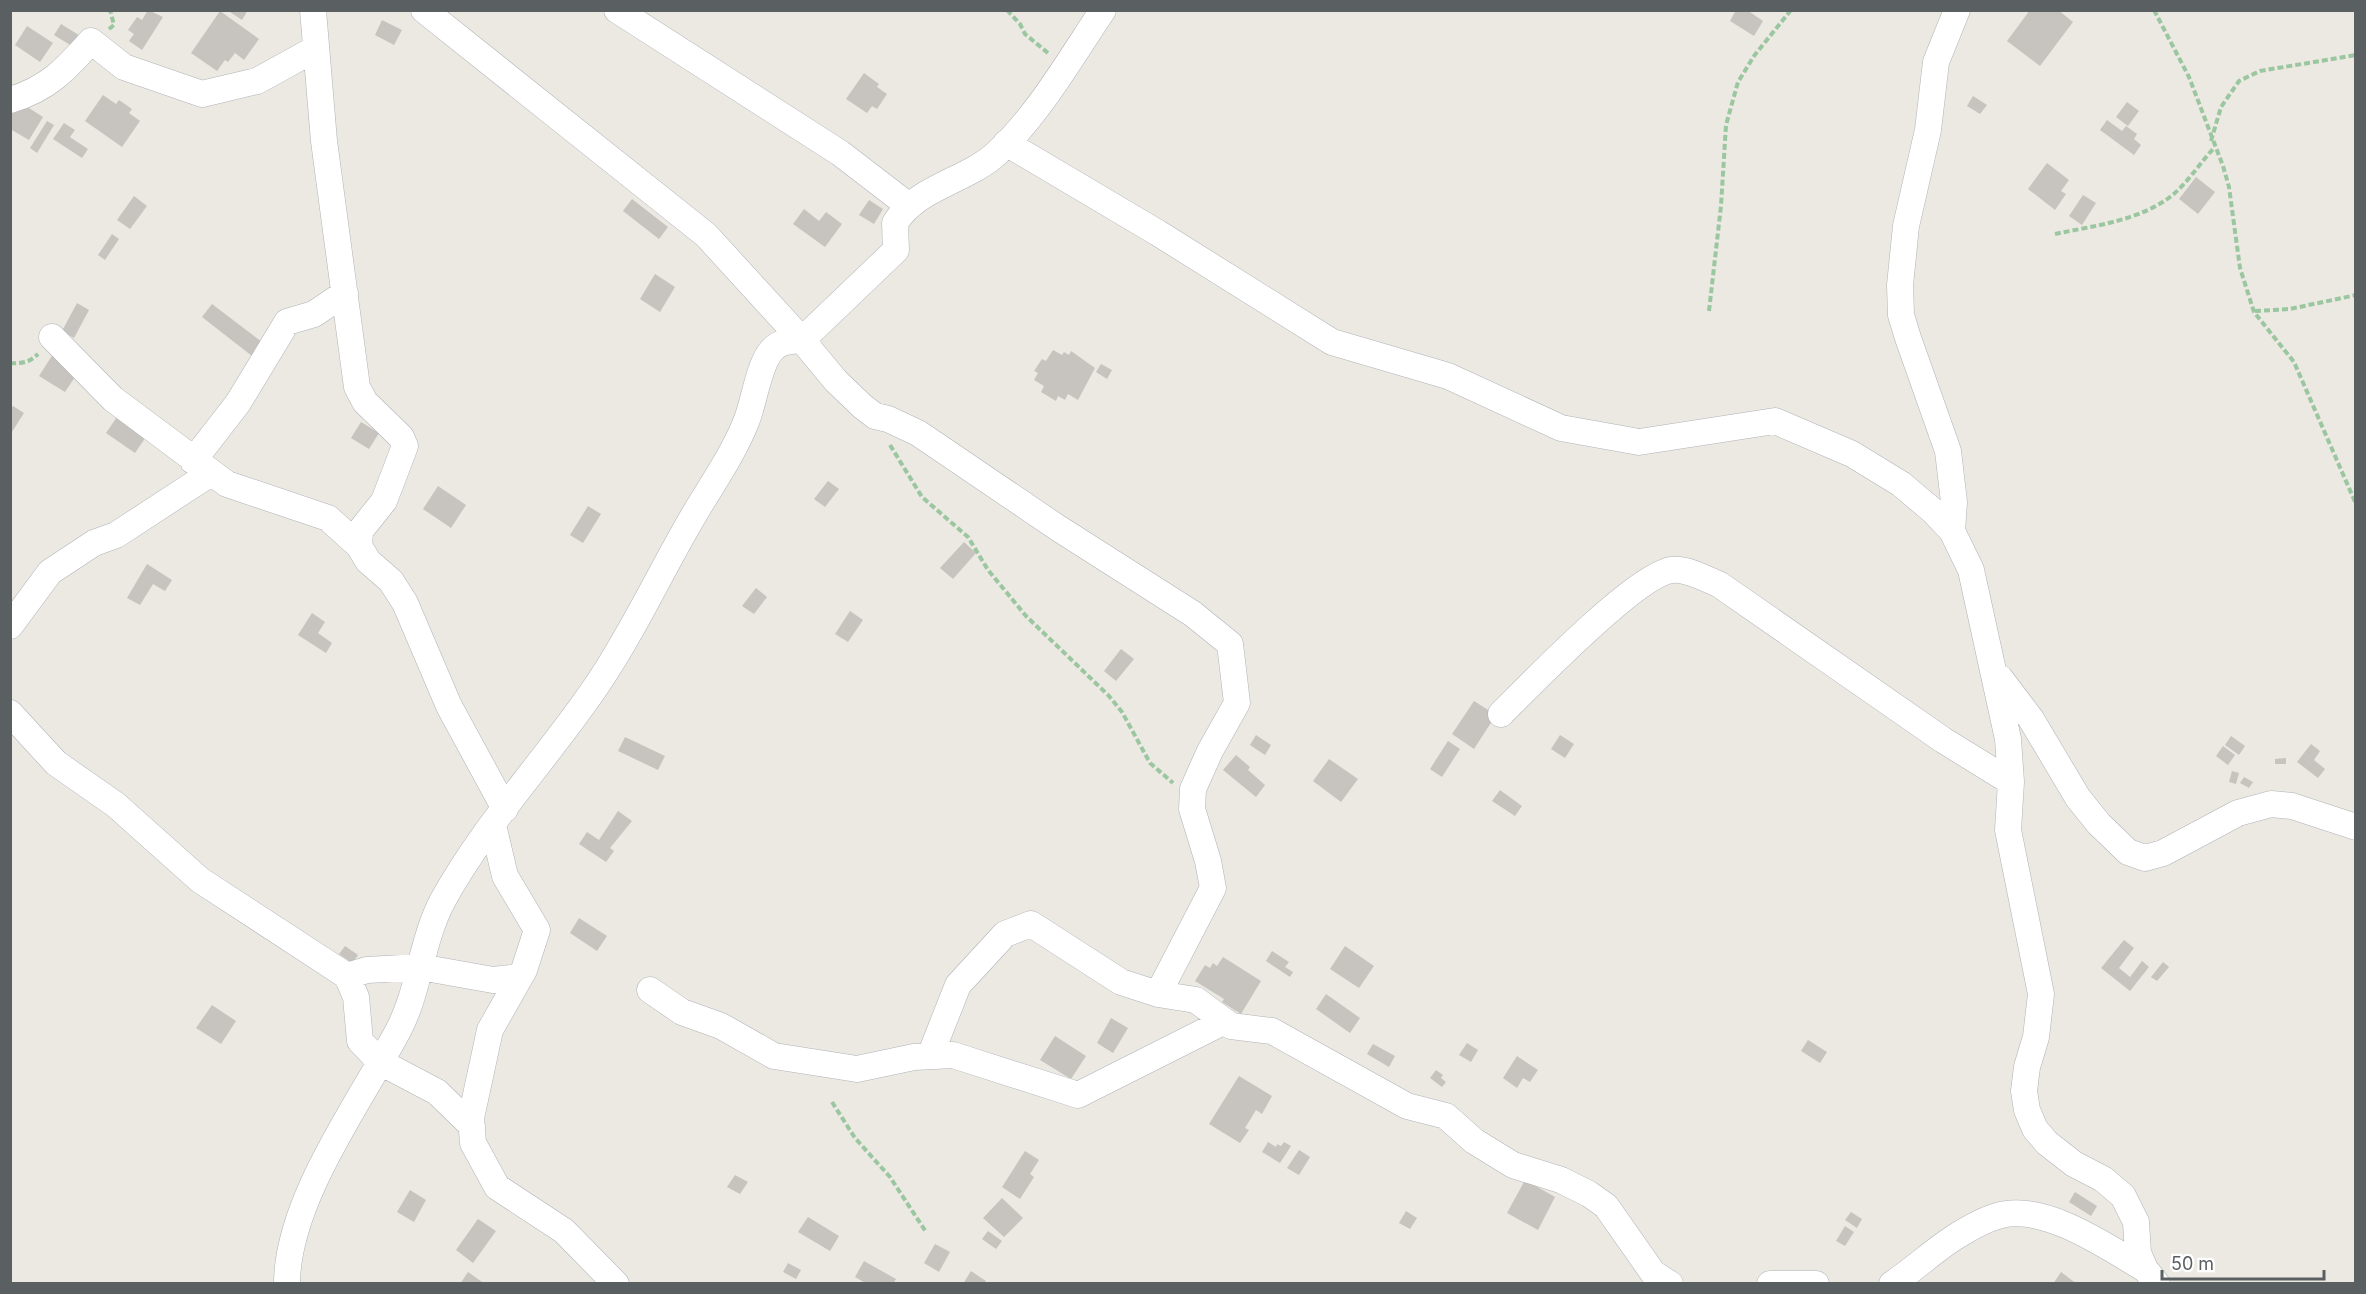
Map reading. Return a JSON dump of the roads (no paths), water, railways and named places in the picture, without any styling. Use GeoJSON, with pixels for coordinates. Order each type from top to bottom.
{"type":"FeatureCollection","features":[{"type":"Feature","properties":{"kind":"street"},"geometry":{"type":"LineString","coordinates":[[313,10],[324,141],[357,387],[376,414],[401,437],[405,447],[384,501],[360,531],[359,546]]}},
{"type":"Feature","properties":{"kind":"street"},"geometry":{"type":"LineString","coordinates":[[424,10],[706,235],[802,340],[836,381],[875,416],[888,419],[918,433],[1058,528],[1193,614],[1230,644],[1237,703],[1210,751],[1193,789],[1192,809],[1208,861],[1213,888],[1158,994]]}},
{"type":"Feature","properties":{"kind":"street"},"geometry":{"type":"LineString","coordinates":[[617,10],[840,153],[909,206]]}},
{"type":"Feature","properties":{"kind":"street"},"geometry":{"type":"LineString","coordinates":[[287,1284],[298,1226],[315,1182],[336,1136],[409,1010],[428,933],[445,897],[499,817],[570,724],[618,652],[676,544],[736,443],[746,422],[770,351],[781,342],[802,340],[896,250],[895,223],[909,206],[980,167],[1006,143],[1036,108],[1103,10]]}},
{"type":"Feature","properties":{"kind":"street"},"geometry":{"type":"LineString","coordinates":[[1952,531],[1953,490],[1948,451],[1901,315],[1900,285],[1906,226],[1928,130],[1936,62],[1958,10]]}},
{"type":"Feature","properties":{"kind":"street"},"geometry":{"type":"LineString","coordinates":[[10,100],[35,93],[67,67],[91,41],[124,67],[202,94],[257,81],[315,49]]}},
{"type":"Feature","properties":{"kind":"street"},"geometry":{"type":"LineString","coordinates":[[1006,143],[1158,233],[1332,342],[1448,376],[1561,429],[1639,442],[1775,421],[1852,454],[1901,484],[1952,531],[1971,570],[2008,739],[2011,782],[2008,830],[2041,994],[2036,1037],[2027,1067],[2024,1091],[2026,1110],[2035,1129],[2047,1143],[2074,1164],[2103,1179],[2124,1196],[2136,1222],[2138,1252],[2151,1276]]}},
{"type":"Feature","properties":{"kind":"street"},"geometry":{"type":"LineString","coordinates":[[10,626],[50,572],[94,543],[116,535],[202,467],[286,322],[314,314],[345,293]]}},
{"type":"Feature","properties":{"kind":"street"},"geometry":{"type":"LineString","coordinates":[[52,337],[113,399],[202,467],[227,484],[328,518],[359,546],[368,561],[392,581],[405,603],[499,817],[505,876],[537,930],[520,977],[490,1030],[472,1126],[473,1143],[497,1187],[564,1231],[616,1284]]}},
{"type":"Feature","properties":{"kind":"street"},"geometry":{"type":"LineString","coordinates":[[1501,714],[1627,596],[1655,574],[1674,569],[1696,574],[1720,585],[1943,740],[2011,782]]}},
{"type":"Feature","properties":{"kind":"street"},"geometry":{"type":"LineString","coordinates":[[1992,668],[2031,719],[2078,798],[2098,824],[2128,852],[2145,858],[2163,853],[2238,813],[2271,804],[2292,806],[2355,826]]}},
{"type":"Feature","properties":{"kind":"street"},"geometry":{"type":"LineString","coordinates":[[10,713],[56,763],[116,805],[200,880],[347,976],[356,997],[360,1041],[380,1062],[436,1092],[472,1126]]}},
{"type":"Feature","properties":{"kind":"street"},"geometry":{"type":"LineString","coordinates":[[930,1056],[958,985],[1005,934],[1031,924],[1121,982],[1158,994],[1196,1000],[1231,1026],[1272,1031],[1407,1107],[1446,1116],[1474,1141],[1513,1165],[1561,1180],[1590,1194],[1606,1206],[1653,1273],[1670,1284]]}},
{"type":"Feature","properties":{"kind":"street"},"geometry":{"type":"LineString","coordinates":[[347,976],[367,970],[420,967],[493,980],[520,977]]}},
{"type":"Feature","properties":{"kind":"street"},"geometry":{"type":"LineString","coordinates":[[650,990],[682,1012],[721,1026],[774,1056],[857,1069],[930,1056],[953,1055],[1078,1095],[1225,1021]]}},
{"type":"Feature","properties":{"kind":"street"},"geometry":{"type":"LineString","coordinates":[[1892,1284],[1950,1240],[1979,1223],[2001,1215],[2022,1212],[2066,1226],[2151,1276]]}},
{"type":"Feature","properties":{"kind":"street"},"geometry":{"type":"LineString","coordinates":[[1770,1284],[1816,1284]]}}]}
